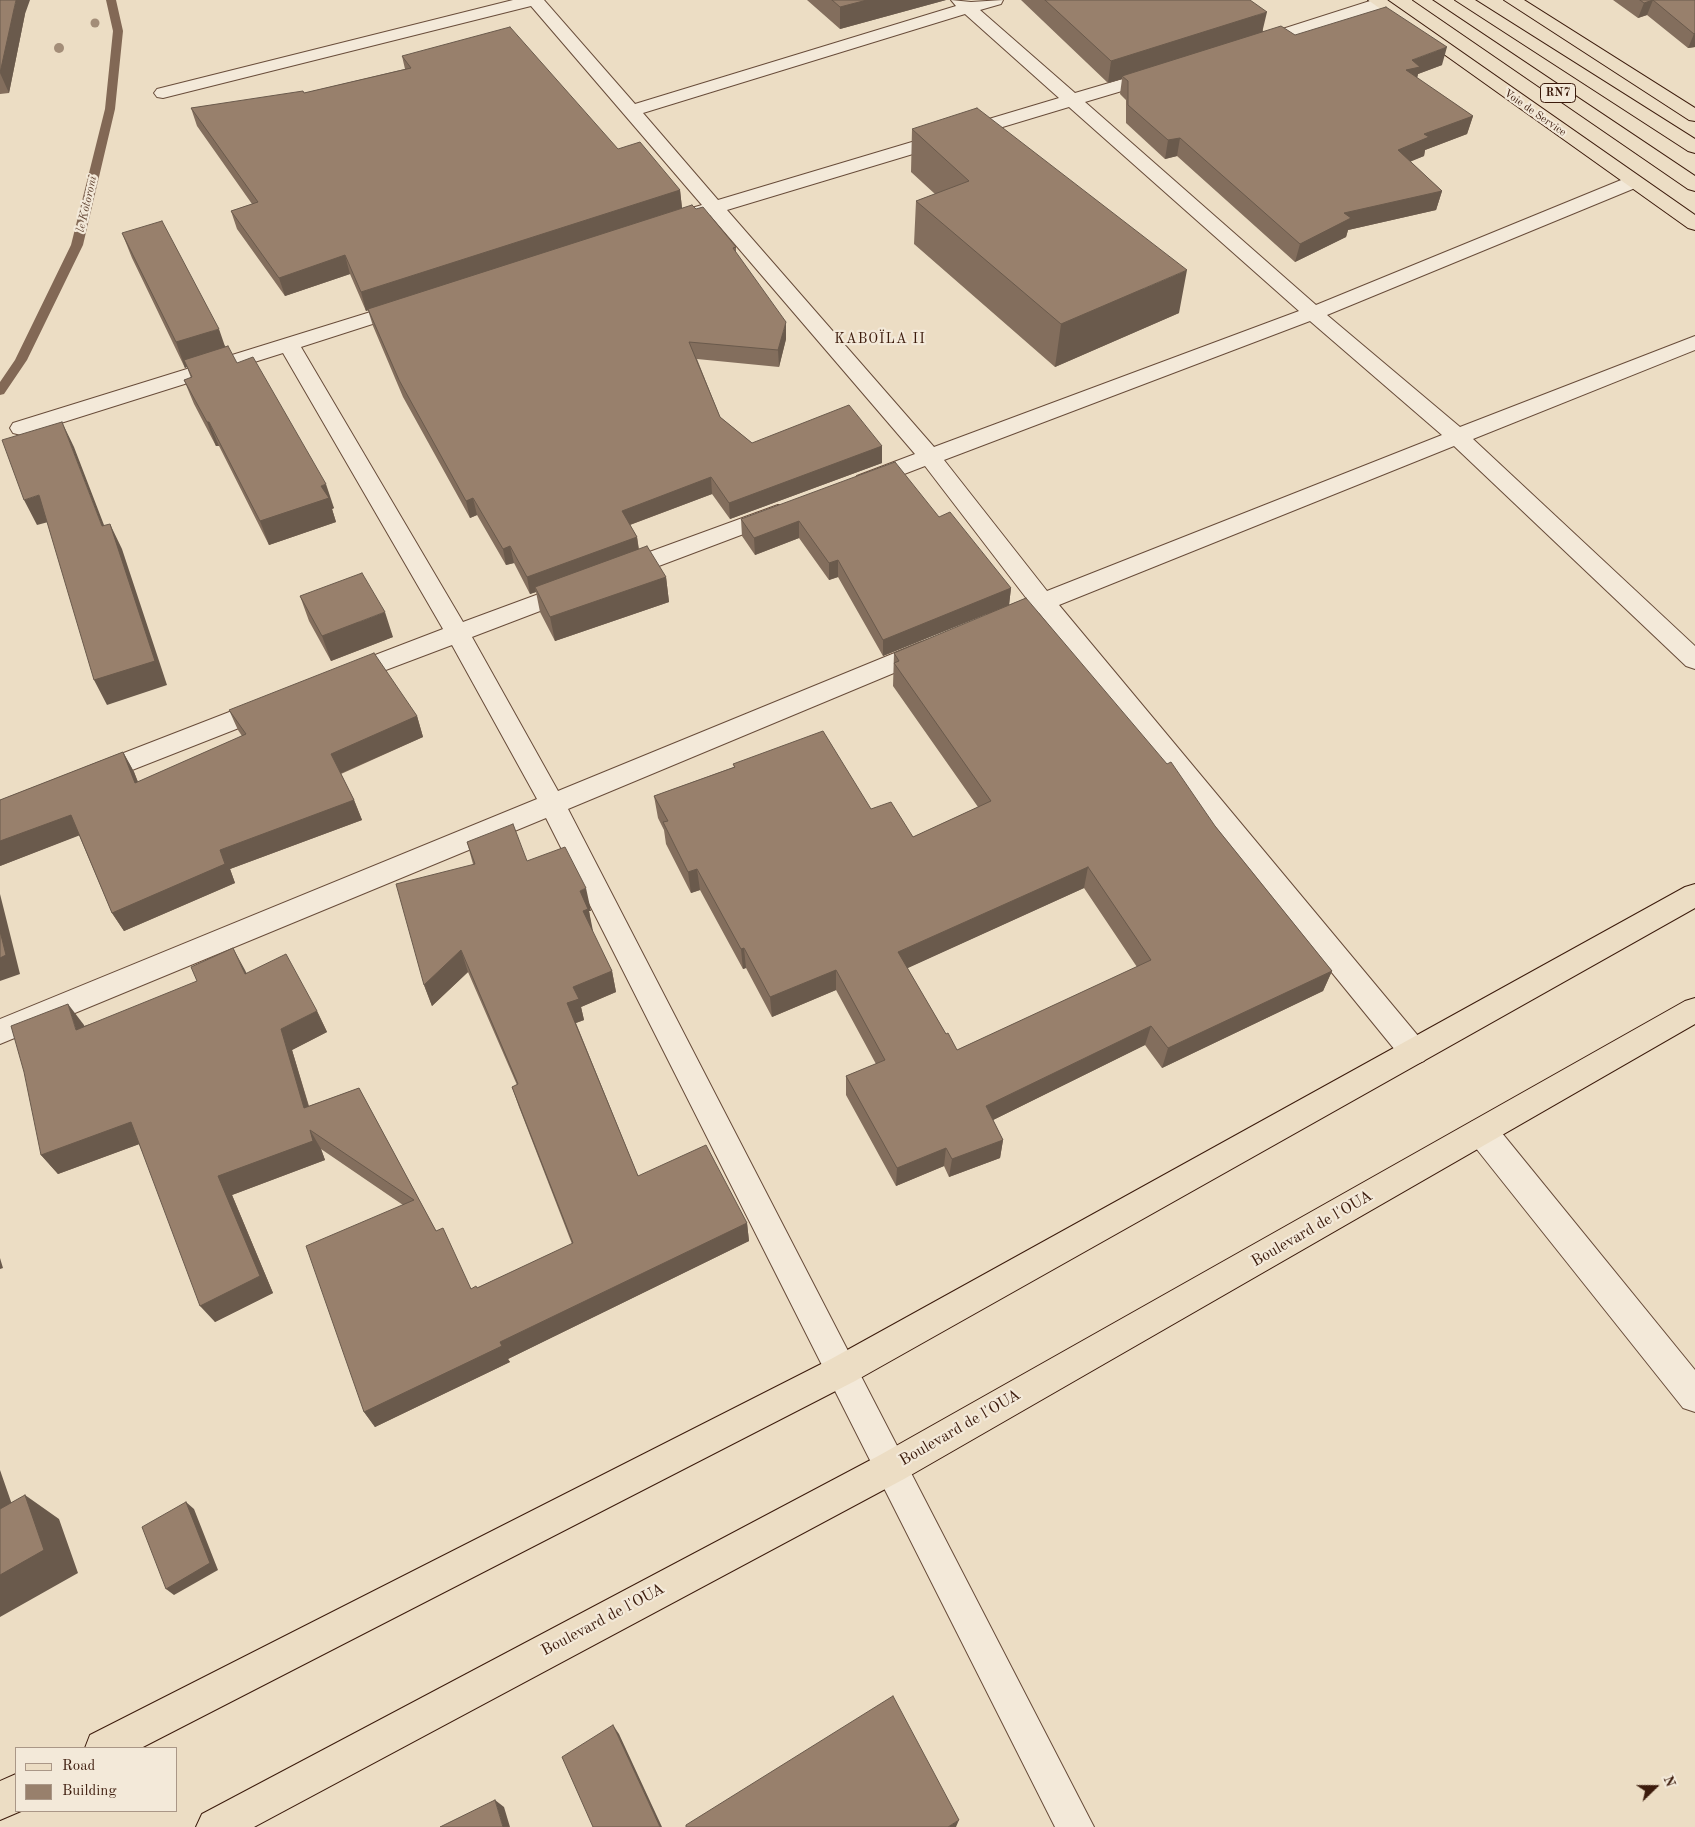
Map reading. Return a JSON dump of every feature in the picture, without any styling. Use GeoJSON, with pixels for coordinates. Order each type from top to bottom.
{"type":"FeatureCollection","features":[{"type":"Feature","properties":{"kind":"main road","name":"RN7"},"geometry":{"type":"LineString","coordinates":[[1421,0],[1695,186]]}},
{"type":"Feature","properties":{"kind":"main road","name":"RN7"},"geometry":{"type":"LineString","coordinates":[[1463,0],[1695,147]]}},
{"type":"Feature","properties":{"kind":"main road"},"geometry":{"type":"LineString","coordinates":[[1512,0],[1695,116]]}},
{"type":"Feature","properties":{"kind":"main road","name":"Voie de Service"},"geometry":{"type":"LineString","coordinates":[[1378,2],[1632,182],[1695,224]]}},
{"type":"Feature","properties":{"kind":"main road"},"geometry":{"type":"LineString","coordinates":[[105,1747],[843,1370],[1695,895]]}},
{"type":"Feature","properties":{"kind":"main road","name":"Boulevard de l'OUA"},"geometry":{"type":"LineString","coordinates":[[215,1827],[892,1467],[1695,1010]]}},
{"type":"Feature","properties":{"kind":"main road"},"geometry":{"type":"LineString","coordinates":[[0,1801],[15,1793]]}},
{"type":"Feature","properties":{"kind":"street"},"geometry":{"type":"LineString","coordinates":[[163,93],[534,0],[715,206],[930,457],[1043,602],[1414,1052]]}},
{"type":"Feature","properties":{"kind":"street"},"geometry":{"type":"LineString","coordinates":[[630,111],[963,4],[995,0]]}},
{"type":"Feature","properties":{"kind":"street"},"geometry":{"type":"LineString","coordinates":[[1233,51],[1378,2]]}},
{"type":"Feature","properties":{"kind":"street"},"geometry":{"type":"LineString","coordinates":[[963,4],[1313,313],[1458,437],[1695,660]]}},
{"type":"Feature","properties":{"kind":"street"},"geometry":{"type":"LineString","coordinates":[[649,228],[715,206],[1075,101],[1177,68]]}},
{"type":"Feature","properties":{"kind":"street"},"geometry":{"type":"LineString","coordinates":[[846,488],[1313,313],[1632,182]]}},
{"type":"Feature","properties":{"kind":"street"},"geometry":{"type":"LineString","coordinates":[[21,428],[422,302]]}},
{"type":"Feature","properties":{"kind":"street"},"geometry":{"type":"LineString","coordinates":[[980,628],[1695,342]]}},
{"type":"Feature","properties":{"kind":"street"},"geometry":{"type":"LineString","coordinates":[[290,345],[457,632],[552,803],[1075,1827]]}},
{"type":"Feature","properties":{"kind":"street"},"geometry":{"type":"LineString","coordinates":[[329,682],[457,632],[800,505]]}},
{"type":"Feature","properties":{"kind":"street"},"geometry":{"type":"LineString","coordinates":[[0,1032],[952,639]]}},
{"type":"Feature","properties":{"kind":"street"},"geometry":{"type":"LineString","coordinates":[[73,784],[284,700]]}},
{"type":"Feature","properties":{"kind":"street"},"geometry":{"type":"LineString","coordinates":[[1482,1132],[1695,1396]]}},
{"type":"Feature","properties":{"kind":"building"},"geometry":{"type":"Polygon","coordinates":[[[0,0],[16,0],[0,73],[0,0]]]}},
{"type":"Feature","properties":{"kind":"building"},"geometry":{"type":"Polygon","coordinates":[[[832,0],[867,0],[840,7],[832,0]]]}},
{"type":"Feature","properties":{"kind":"building"},"geometry":{"type":"Polygon","coordinates":[[[1045,0],[1250,0],[1267,12],[1111,61],[1045,0]]]}},
{"type":"Feature","properties":{"kind":"building"},"geometry":{"type":"Polygon","coordinates":[[[1640,0],[1653,0],[1644,3],[1640,0]]]}},
{"type":"Feature","properties":{"kind":"building"},"geometry":{"type":"Polygon","coordinates":[[[1653,0],[1695,0],[1695,33],[1694,34],[1653,0]]]}},
{"type":"Feature","properties":{"kind":"building"},"geometry":{"type":"Polygon","coordinates":[[[1386,7],[1447,47],[1412,60],[1420,67],[1406,70],[1473,116],[1424,134],[1429,137],[1398,150],[1442,191],[1344,213],[1351,218],[1300,244],[1180,138],[1168,140],[1128,105],[1128,81],[1122,76],[1281,26],[1295,35],[1386,7]]]}},
{"type":"Feature","properties":{"kind":"building"},"geometry":{"type":"Polygon","coordinates":[[[510,27],[618,149],[640,142],[680,190],[361,292],[345,255],[279,278],[231,211],[258,202],[191,108],[303,91],[304,93],[411,68],[402,56],[510,27]]]}},
{"type":"Feature","properties":{"kind":"building"},"geometry":{"type":"Polygon","coordinates":[[[977,108],[1187,270],[1061,324],[916,201],[969,181],[912,129],[977,108]]]}},
{"type":"Feature","properties":{"kind":"building"},"geometry":{"type":"Polygon","coordinates":[[[692,205],[696,209],[703,207],[736,247],[733,248],[786,322],[778,350],[689,342],[720,417],[752,443],[849,405],[882,446],[729,503],[711,477],[622,511],[637,537],[527,577],[510,546],[503,549],[473,498],[466,501],[399,380],[368,309],[692,205]]]}},
{"type":"Feature","properties":{"kind":"building"},"geometry":{"type":"Polygon","coordinates":[[[162,221],[219,329],[176,342],[122,233],[162,221]]]}},
{"type":"Feature","properties":{"kind":"building"},"geometry":{"type":"Polygon","coordinates":[[[228,346],[237,363],[253,357],[326,484],[321,486],[329,498],[260,521],[209,422],[207,422],[184,380],[192,377],[184,360],[228,346]]]}},
{"type":"Feature","properties":{"kind":"building"},"geometry":{"type":"Polygon","coordinates":[[[62,422],[102,526],[110,524],[155,661],[94,680],[39,495],[24,500],[2,440],[62,422]]]}},
{"type":"Feature","properties":{"kind":"building"},"geometry":{"type":"Polygon","coordinates":[[[895,462],[939,517],[950,512],[1011,588],[883,640],[838,560],[829,563],[799,521],[754,538],[741,519],[895,462]]]}},
{"type":"Feature","properties":{"kind":"building"},"geometry":{"type":"Polygon","coordinates":[[[647,546],[666,577],[550,617],[535,587],[647,546]]]}},
{"type":"Feature","properties":{"kind":"building"},"geometry":{"type":"Polygon","coordinates":[[[362,573],[385,612],[322,636],[300,596],[362,573]]]}},
{"type":"Feature","properties":{"kind":"building"},"geometry":{"type":"Polygon","coordinates":[[[1026,598],[1167,764],[1171,762],[1215,826],[1332,971],[1168,1048],[1151,1026],[986,1106],[1003,1140],[952,1159],[946,1148],[897,1168],[846,1076],[885,1060],[836,970],[770,997],[744,948],[741,949],[697,869],[688,872],[663,822],[668,821],[654,796],[735,767],[733,764],[823,731],[871,809],[891,802],[913,837],[991,801],[894,663],[899,661],[894,653],[1026,598]],[[1088,867],[898,952],[957,1050],[1151,960],[1088,867]]]}},
{"type":"Feature","properties":{"kind":"building"},"geometry":{"type":"Polygon","coordinates":[[[374,653],[417,716],[331,754],[354,800],[220,850],[225,864],[112,913],[71,815],[0,841],[0,800],[123,752],[135,783],[246,734],[229,710],[374,653]]]}},
{"type":"Feature","properties":{"kind":"building"},"geometry":{"type":"Polygon","coordinates":[[[513,824],[527,861],[565,847],[586,888],[580,891],[588,909],[583,911],[612,971],[573,987],[579,999],[567,1003],[638,1176],[706,1145],[747,1223],[500,1342],[502,1346],[364,1412],[306,1246],[414,1200],[310,1130],[313,1141],[218,1176],[260,1276],[200,1306],[131,1122],[41,1155],[24,1072],[11,1026],[68,1004],[76,1030],[197,981],[191,967],[233,948],[245,974],[286,954],[317,1011],[281,1029],[304,1108],[359,1088],[436,1231],[443,1228],[471,1289],[476,1286],[477,1288],[573,1243],[512,1087],[518,1084],[461,950],[424,985],[396,884],[475,864],[467,842],[513,824]]]}},
{"type":"Feature","properties":{"kind":"building"},"geometry":{"type":"Polygon","coordinates":[[[0,931],[6,955],[0,958],[0,931]]]}},
{"type":"Feature","properties":{"kind":"building"},"geometry":{"type":"Polygon","coordinates":[[[25,1495],[44,1550],[0,1575],[0,1509],[25,1495]]]}},
{"type":"Feature","properties":{"kind":"building"},"geometry":{"type":"Polygon","coordinates":[[[186,1502],[210,1563],[166,1589],[142,1527],[186,1502]]]}},
{"type":"Feature","properties":{"kind":"building"},"geometry":{"type":"Polygon","coordinates":[[[893,1696],[959,1820],[948,1827],[686,1827],[686,1825],[893,1696]]]}},
{"type":"Feature","properties":{"kind":"building"},"geometry":{"type":"Polygon","coordinates":[[[613,1725],[660,1827],[593,1827],[562,1757],[613,1725]]]}},
{"type":"Feature","properties":{"kind":"building"},"geometry":{"type":"Polygon","coordinates":[[[495,1800],[503,1827],[440,1827],[495,1800]]]}},
{"type":"Feature","properties":{"kind":"waterway","name":"le Kotoroni"},"geometry":{"type":"LineString","coordinates":[[0,391],[21,360],[77,245],[110,109],[118,31],[111,0]]}},
{"type":"Feature","properties":{"kind":"district","name":"KABOÏLA II"},"geometry":{"type":"Point","coordinates":[880,339]}}]}
